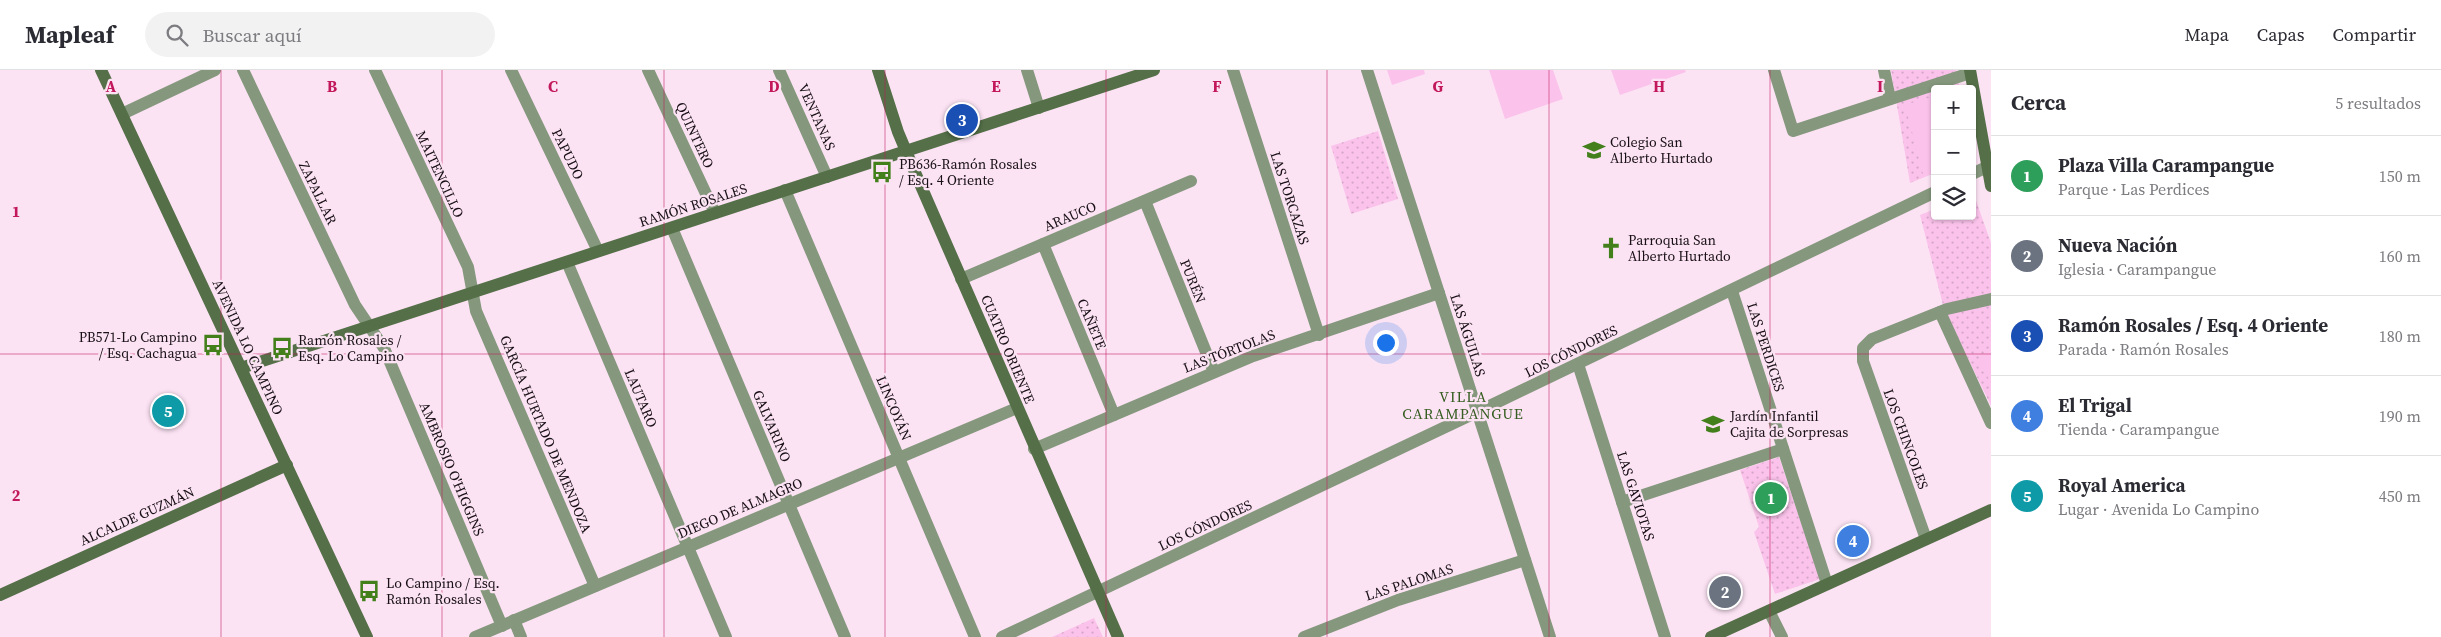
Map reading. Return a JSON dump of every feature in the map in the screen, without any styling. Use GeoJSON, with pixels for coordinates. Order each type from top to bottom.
{"type":"FeatureCollection","features":[{"type":"Feature","properties":{"kind":"street","name":"AVENIDA LO CAMPINO"},"geometry":{"type":"LineString","coordinates":[[101,70],[367,637]]}},
{"type":"Feature","properties":{"kind":"street"},"geometry":{"type":"LineString","coordinates":[[122,114],[216,70]]}},
{"type":"Feature","properties":{"kind":"street","name":"ZAPALLAR"},"geometry":{"type":"LineString","coordinates":[[243,70],[355,304],[370,326]]}},
{"type":"Feature","properties":{"kind":"street","name":"MAITENCILLO"},"geometry":{"type":"LineString","coordinates":[[375,70],[468,267],[473,292]]}},
{"type":"Feature","properties":{"kind":"street","name":"PAPUDO"},"geometry":{"type":"LineString","coordinates":[[511,70],[598,251]]}},
{"type":"Feature","properties":{"kind":"street","name":"QUINTERO"},"geometry":{"type":"LineString","coordinates":[[648,70],[715,213]]}},
{"type":"Feature","properties":{"kind":"street","name":"VENTANAS"},"geometry":{"type":"LineString","coordinates":[[779,70],[827,177]]}},
{"type":"Feature","properties":{"kind":"street","name":"CUATRO ORIENTE"},"geometry":{"type":"LineString","coordinates":[[878,70],[906,152],[1118,637]]}},
{"type":"Feature","properties":{"kind":"street"},"geometry":{"type":"LineString","coordinates":[[1027,70],[1039,108]]}},
{"type":"Feature","properties":{"kind":"street","name":"RAMÓN ROSALES"},"geometry":{"type":"LineString","coordinates":[[241,368],[1154,70]]}},
{"type":"Feature","properties":{"kind":"street","name":"LAS TORCAZAS"},"geometry":{"type":"LineString","coordinates":[[1233,70],[1318,335]]}},
{"type":"Feature","properties":{"kind":"street","name":"LAS ÁGUILAS"},"geometry":{"type":"LineString","coordinates":[[1367,70],[1550,637]]}},
{"type":"Feature","properties":{"kind":"street"},"geometry":{"type":"LineString","coordinates":[[1774,70],[1793,131],[1970,72],[1989,166],[1991,186]]}},
{"type":"Feature","properties":{"kind":"street"},"geometry":{"type":"LineString","coordinates":[[1884,70],[1890,99]]}},
{"type":"Feature","properties":{"kind":"street"},"geometry":{"type":"LineString","coordinates":[[1976,172],[1989,166]]}},
{"type":"Feature","properties":{"kind":"street","name":"ARAUCO"},"geometry":{"type":"LineString","coordinates":[[961,279],[1191,181]]}},
{"type":"Feature","properties":{"kind":"street","name":"LINCOYÁN"},"geometry":{"type":"LineString","coordinates":[[785,190],[975,637]]}},
{"type":"Feature","properties":{"kind":"street","name":"LOS CÓNDORES"},"geometry":{"type":"LineString","coordinates":[[1002,637],[1732,291],[1931,194]]}},
{"type":"Feature","properties":{"kind":"street","name":"PURÉN"},"geometry":{"type":"LineString","coordinates":[[1145,201],[1214,372]]}},
{"type":"Feature","properties":{"kind":"street","name":"GALVARINO"},"geometry":{"type":"LineString","coordinates":[[672,228],[844,637]]}},
{"type":"Feature","properties":{"kind":"street","name":"CAÑETE"},"geometry":{"type":"LineString","coordinates":[[1043,244],[1114,415]]}},
{"type":"Feature","properties":{"kind":"street","name":"LAUTARO"},"geometry":{"type":"LineString","coordinates":[[567,262],[726,637]]}},
{"type":"Feature","properties":{"kind":"street","name":"LAS PERDICES"},"geometry":{"type":"LineString","coordinates":[[1732,291],[1828,584]]}},
{"type":"Feature","properties":{"kind":"street","name":"GARCÍA HURTADO DE MENDOZA"},"geometry":{"type":"LineString","coordinates":[[473,292],[476,311],[595,586]]}},
{"type":"Feature","properties":{"kind":"street","name":"LAS TÓRTOLAS"},"geometry":{"type":"LineString","coordinates":[[1034,448],[1214,372],[1439,294]]}},
{"type":"Feature","properties":{"kind":"street"},"geometry":{"type":"LineString","coordinates":[[1991,299],[1940,312],[1991,423]]}},
{"type":"Feature","properties":{"kind":"street","name":"LOS CHINCOLES"},"geometry":{"type":"LineString","coordinates":[[1926,539],[1863,362],[1862,348],[1872,339],[1940,312]]}},
{"type":"Feature","properties":{"kind":"street","name":"AMBROSIO O'HIGGINS"},"geometry":{"type":"LineString","coordinates":[[370,326],[384,348],[502,626]]}},
{"type":"Feature","properties":{"kind":"street","name":"LAS GAVIOTAS"},"geometry":{"type":"LineString","coordinates":[[1578,364],[1664,637]]}},
{"type":"Feature","properties":{"kind":"street","name":"DIEGO DE ALMAGRO"},"geometry":{"type":"LineString","coordinates":[[476,637],[1017,408]]}},
{"type":"Feature","properties":{"kind":"street"},"geometry":{"type":"LineString","coordinates":[[1622,502],[1783,449]]}},
{"type":"Feature","properties":{"kind":"street","name":"ALCALDE GUZMÁN"},"geometry":{"type":"LineString","coordinates":[[0,596],[287,465]]}},
{"type":"Feature","properties":{"kind":"street"},"geometry":{"type":"LineString","coordinates":[[1711,637],[1991,510]]}},
{"type":"Feature","properties":{"kind":"street","name":"LAS PALOMAS"},"geometry":{"type":"LineString","coordinates":[[1304,637],[1398,600],[1525,560]]}},
{"type":"Feature","properties":{"kind":"street"},"geometry":{"type":"LineString","coordinates":[[1769,611],[1782,637]]}},
{"type":"Feature","properties":{"kind":"street"},"geometry":{"type":"LineString","coordinates":[[514,620],[521,637]]}},
{"type":"Feature","properties":{"kind":"shaded area"},"geometry":{"type":"Polygon","coordinates":[[[1387,70],[1424,70],[1425,74],[1392,85],[1387,70]]]}},
{"type":"Feature","properties":{"kind":"shaded area"},"geometry":{"type":"Polygon","coordinates":[[[1489,70],[1553,70],[1563,99],[1505,119],[1489,70]]]}},
{"type":"Feature","properties":{"kind":"shaded area"},"geometry":{"type":"Polygon","coordinates":[[[1611,70],[1685,70],[1686,72],[1620,95],[1611,70]]]}},
{"type":"Feature","properties":{"kind":"shaded area"},"geometry":{"type":"Polygon","coordinates":[[[1891,70],[1956,70],[1959,85],[1931,85],[1931,175],[1910,183],[1891,70]]]}},
{"type":"Feature","properties":{"kind":"shaded area"},"geometry":{"type":"Polygon","coordinates":[[[1931,97],[1931,171],[1923,174],[1905,105],[1931,97]]]}},
{"type":"Feature","properties":{"kind":"shaded area"},"geometry":{"type":"Polygon","coordinates":[[[1378,131],[1398,199],[1351,214],[1331,146],[1378,131]]]}},
{"type":"Feature","properties":{"kind":"shaded area"},"geometry":{"type":"Polygon","coordinates":[[[1976,200],[1991,243],[1991,406],[1944,309],[1920,215],[1931,211],[1931,220],[1976,220],[1976,200]]]}},
{"type":"Feature","properties":{"kind":"shaded area"},"geometry":{"type":"Polygon","coordinates":[[[1991,354],[1991,384],[1980,360],[1991,354]]]}},
{"type":"Feature","properties":{"kind":"shaded area"},"geometry":{"type":"Polygon","coordinates":[[[1779,457],[1820,579],[1775,594],[1754,532],[1759,527],[1740,470],[1779,457]]]}},
{"type":"Feature","properties":{"kind":"shaded area"},"geometry":{"type":"Polygon","coordinates":[[[1094,618],[1103,637],[1052,637],[1094,618]]]}},
{"type":"Feature","properties":{"kind":"place","name":"Ramón Rosales / Esq. 4 Oriente"},"geometry":{"type":"Point","coordinates":[962,120]}},
{"type":"Feature","properties":{"kind":"place","name":"Colegio San Alberto Hurtado"},"geometry":{"type":"Point","coordinates":[1594,150]}},
{"type":"Feature","properties":{"kind":"place","name":"PB636-Ramón Rosales / Esq. 4 Oriente"},"geometry":{"type":"Point","coordinates":[882,172]}},
{"type":"Feature","properties":{"kind":"place","name":"Parroquia San Alberto Hurtado"},"geometry":{"type":"Point","coordinates":[1611,248]}},
{"type":"Feature","properties":{"kind":"place","name":"PB571-Lo Campino / Esq. Cachagua"},"geometry":{"type":"Point","coordinates":[213,345]}},
{"type":"Feature","properties":{"kind":"place","name":"Ramón Rosales / Esq. Lo Campino"},"geometry":{"type":"Point","coordinates":[282,348]}},
{"type":"Feature","properties":{"kind":"place","name":"Royal America"},"geometry":{"type":"Point","coordinates":[168,411]}},
{"type":"Feature","properties":{"kind":"place","name":"Jardín Infantil Cajita de Sorpresas"},"geometry":{"type":"Point","coordinates":[1713,424]}},
{"type":"Feature","properties":{"kind":"place","name":"Plaza Villa Carampangue"},"geometry":{"type":"Point","coordinates":[1771,498]}},
{"type":"Feature","properties":{"kind":"place","name":"El Trigal"},"geometry":{"type":"Point","coordinates":[1853,541]}},
{"type":"Feature","properties":{"kind":"place","name":"Lo Campino / Esq. Ramón Rosales"},"geometry":{"type":"Point","coordinates":[369,591]}},
{"type":"Feature","properties":{"kind":"place","name":"Nueva Nación"},"geometry":{"type":"Point","coordinates":[1725,592]}},
{"type":"Feature","properties":{"kind":"district","name":"VILLA CARAMPANGUE"},"geometry":{"type":"Point","coordinates":[1463,406]}}]}
